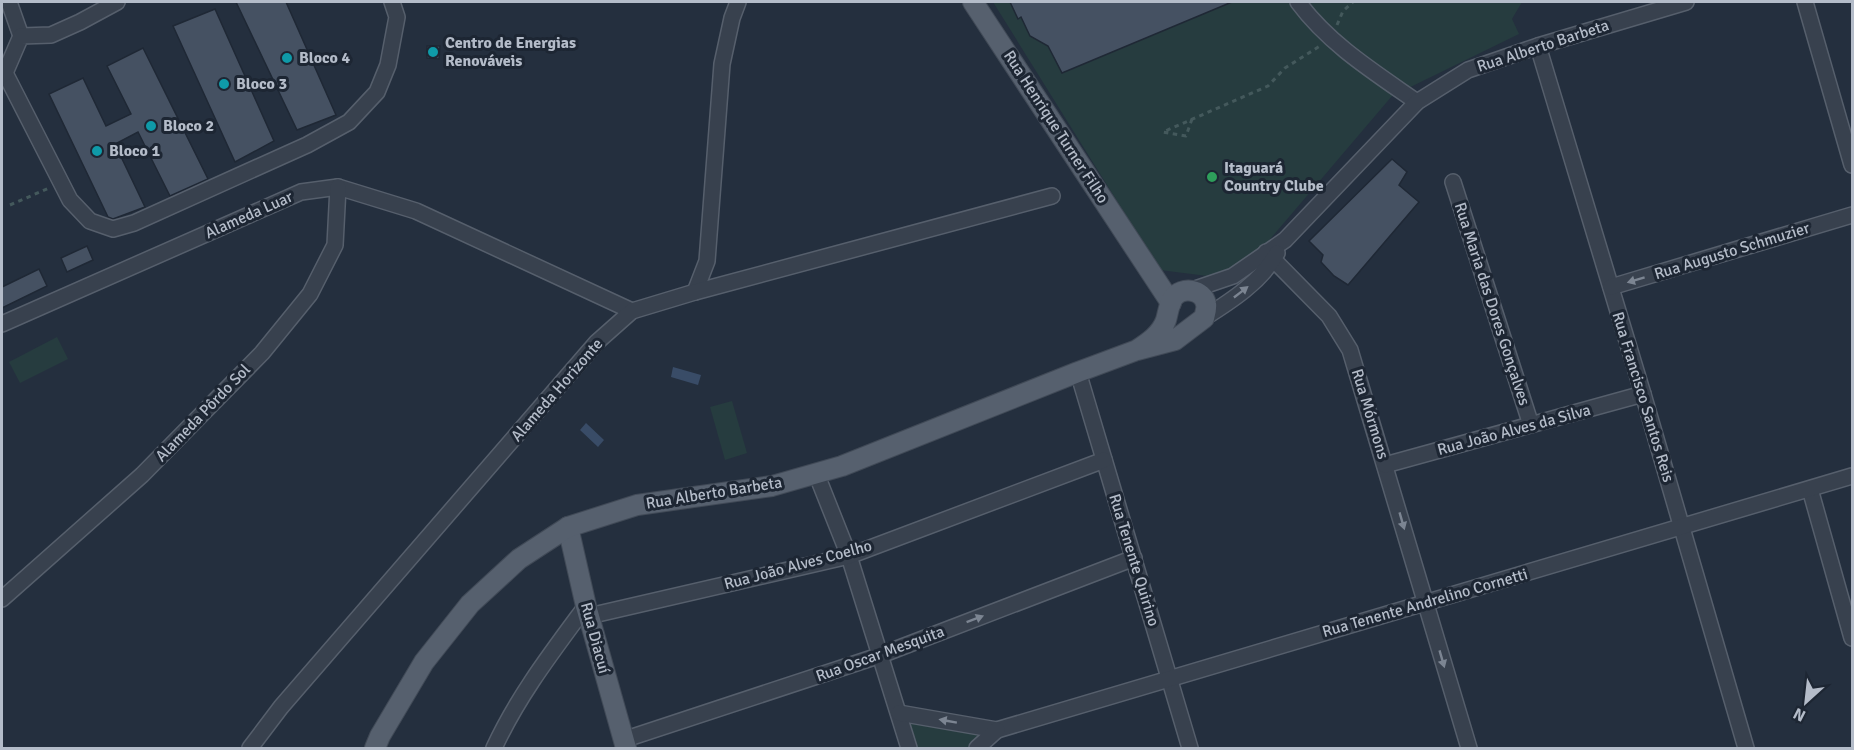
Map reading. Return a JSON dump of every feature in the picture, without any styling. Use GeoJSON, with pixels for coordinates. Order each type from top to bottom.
{"type":"FeatureCollection","features":[{"type":"Feature","properties":{"kind":"main road","name":"Rua Henrique Turner Filho"},"geometry":{"type":"LineString","coordinates":[[973,2],[1170,304]]}},
{"type":"Feature","properties":{"kind":"main road"},"geometry":{"type":"LineString","coordinates":[[1137,350],[1175,340],[1200,322],[1206,304],[1202,296],[1170,279],[1139,254]]}},
{"type":"Feature","properties":{"kind":"main road"},"geometry":{"type":"LineString","coordinates":[[1137,350],[1154,338],[1165,323],[1173,298],[1181,291],[1191,290]]}},
{"type":"Feature","properties":{"kind":"main road"},"geometry":{"type":"LineString","coordinates":[[1170,304],[1173,319],[1183,326],[1200,322]]}},
{"type":"Feature","properties":{"kind":"main road","name":"Rua Alberto Barbeta"},"geometry":{"type":"LineString","coordinates":[[375,748],[424,662],[470,604],[519,559],[568,526],[637,505],[772,486],[842,466],[1137,350]]}},
{"type":"Feature","properties":{"kind":"main road","name":"Rua Diacuí"},"geometry":{"type":"LineString","coordinates":[[568,526],[624,744]]}},
{"type":"Feature","properties":{"kind":"street"},"geometry":{"type":"LineString","coordinates":[[9,2],[21,36],[3,74],[70,200],[90,221],[113,230],[135,223],[307,145],[349,122],[377,92],[388,65],[397,17],[392,2]]}},
{"type":"Feature","properties":{"kind":"street"},"geometry":{"type":"LineString","coordinates":[[21,36],[51,35],[117,2]]}},
{"type":"Feature","properties":{"kind":"street"},"geometry":{"type":"LineString","coordinates":[[696,292],[707,261],[722,64],[732,18],[738,2]]}},
{"type":"Feature","properties":{"kind":"street"},"geometry":{"type":"LineString","coordinates":[[1298,2],[1344,51],[1417,102]]}},
{"type":"Feature","properties":{"kind":"street","name":"Rua Alberto Barbeta"},"geometry":{"type":"LineString","coordinates":[[1270,256],[1417,102],[1468,70],[1538,45],[1686,2]]}},
{"type":"Feature","properties":{"kind":"street"},"geometry":{"type":"LineString","coordinates":[[1805,2],[1852,165]]}},
{"type":"Feature","properties":{"kind":"street","name":"Rua Francisco Santos Reis"},"geometry":{"type":"LineString","coordinates":[[1538,45],[1746,748]]}},
{"type":"Feature","properties":{"kind":"street","name":"Rua Maria das Dores Gonçalves"},"geometry":{"type":"LineString","coordinates":[[1453,182],[1531,425]]}},
{"type":"Feature","properties":{"kind":"street","name":"Alameda Luar"},"geometry":{"type":"LineString","coordinates":[[2,324],[301,192],[338,187],[416,211],[632,311]]}},
{"type":"Feature","properties":{"kind":"street","name":"Alameda Pôrdo Sol"},"geometry":{"type":"LineString","coordinates":[[2,599],[142,475],[262,353],[310,294],[335,245],[338,187]]}},
{"type":"Feature","properties":{"kind":"street","name":"Alameda Horizonte"},"geometry":{"type":"LineString","coordinates":[[250,748],[281,707],[597,342],[632,311],[1052,196]]}},
{"type":"Feature","properties":{"kind":"street","name":"Rua Augusto Schmuzier"},"geometry":{"type":"LineString","coordinates":[[1611,287],[1852,215]]}},
{"type":"Feature","properties":{"kind":"street"},"geometry":{"type":"LineString","coordinates":[[1191,290],[1233,276],[1270,256]]}},
{"type":"Feature","properties":{"kind":"street"},"geometry":{"type":"LineString","coordinates":[[1200,322],[1249,285],[1270,256]]}},
{"type":"Feature","properties":{"kind":"street","name":"Rua Mórmons"},"geometry":{"type":"LineString","coordinates":[[1270,256],[1329,316],[1350,350],[1468,748]]}},
{"type":"Feature","properties":{"kind":"street","name":"Rua Tenente Quirino"},"geometry":{"type":"LineString","coordinates":[[1078,372],[1190,748]]}},
{"type":"Feature","properties":{"kind":"street","name":"Rua João Alves da Silva"},"geometry":{"type":"LineString","coordinates":[[1385,465],[1643,394]]}},
{"type":"Feature","properties":{"kind":"street","name":"Rua João Alves Coelho"},"geometry":{"type":"LineString","coordinates":[[588,611],[849,555],[1104,460]]}},
{"type":"Feature","properties":{"kind":"street"},"geometry":{"type":"LineString","coordinates":[[816,473],[849,555],[909,748]]}},
{"type":"Feature","properties":{"kind":"street","name":"Rua Tenente Andrelino Cornetti"},"geometry":{"type":"LineString","coordinates":[[997,730],[1852,476]]}},
{"type":"Feature","properties":{"kind":"street"},"geometry":{"type":"LineString","coordinates":[[1810,489],[1852,638]]}},
{"type":"Feature","properties":{"kind":"street","name":"Rua Oscar Mesquita"},"geometry":{"type":"LineString","coordinates":[[624,744],[881,655],[1134,558]]}},
{"type":"Feature","properties":{"kind":"street"},"geometry":{"type":"LineString","coordinates":[[494,748],[507,720],[541,665],[588,611]]}},
{"type":"Feature","properties":{"kind":"street"},"geometry":{"type":"LineString","coordinates":[[899,713],[997,730]]}},
{"type":"Feature","properties":{"kind":"street"},"geometry":{"type":"LineString","coordinates":[[977,748],[997,730]]}},
{"type":"Feature","properties":{"kind":"path"},"geometry":{"type":"LineString","coordinates":[[1192,119],[1186,136],[1163,132],[1192,119],[1268,86],[1285,68],[1331,38],[1343,11],[1353,2]]}},
{"type":"Feature","properties":{"kind":"path"},"geometry":{"type":"LineString","coordinates":[[10,205],[60,183]]}},
{"type":"Feature","properties":{"kind":"green space","name":"Itaguará Country Clube"},"geometry":{"type":"Polygon","coordinates":[[[993,2],[1522,2],[1512,19],[1519,34],[1392,96],[1254,258],[1215,277],[1160,270],[993,2]]]}},
{"type":"Feature","properties":{"kind":"green space"},"geometry":{"type":"Polygon","coordinates":[[[57,337],[68,359],[20,383],[9,362],[57,337]]]}},
{"type":"Feature","properties":{"kind":"green space"},"geometry":{"type":"Polygon","coordinates":[[[732,401],[747,453],[725,460],[710,407],[732,401]]]}},
{"type":"Feature","properties":{"kind":"green space"},"geometry":{"type":"Polygon","coordinates":[[[902,714],[991,731],[974,748],[912,748],[902,714]]]}},
{"type":"Feature","properties":{"kind":"water"},"geometry":{"type":"Polygon","coordinates":[[[673,367],[701,375],[698,385],[671,377],[673,367]]]}},
{"type":"Feature","properties":{"kind":"water"},"geometry":{"type":"Polygon","coordinates":[[[586,423],[604,440],[598,447],[580,430],[586,423]]]}},
{"type":"Feature","properties":{"kind":"building","name":"Bloco 4"},"geometry":{"type":"Polygon","coordinates":[[[236,2],[286,2],[336,115],[297,130],[236,2]]]}},
{"type":"Feature","properties":{"kind":"building"},"geometry":{"type":"Polygon","coordinates":[[[1010,2],[1232,2],[1062,73],[1048,46],[1030,36],[1021,17],[1018,19],[1010,2]]]}},
{"type":"Feature","properties":{"kind":"building","name":"Bloco 3"},"geometry":{"type":"Polygon","coordinates":[[[215,9],[274,141],[235,162],[173,26],[215,9]]]}},
{"type":"Feature","properties":{"kind":"building","name":"Centro de Energias Renováveis"},"geometry":{"type":"Polygon","coordinates":[[[427,46],[440,46],[439,59],[427,58],[427,46]]]}},
{"type":"Feature","properties":{"kind":"building"},"geometry":{"type":"Polygon","coordinates":[[[143,48],[208,179],[170,196],[138,132],[115,144],[145,207],[113,219],[108,217],[49,94],[83,78],[106,126],[131,114],[107,66],[143,48]]]}},
{"type":"Feature","properties":{"kind":"building"},"geometry":{"type":"Polygon","coordinates":[[[1392,159],[1407,172],[1399,185],[1419,202],[1348,285],[1334,276],[1321,262],[1323,255],[1309,241],[1392,159]]]}},
{"type":"Feature","properties":{"kind":"building"},"geometry":{"type":"Polygon","coordinates":[[[87,246],[93,260],[67,272],[61,258],[87,246]]]}},
{"type":"Feature","properties":{"kind":"building"},"geometry":{"type":"Polygon","coordinates":[[[39,269],[47,286],[2,308],[2,287],[39,269]]]}},
{"type":"Feature","properties":{"kind":"place","name":"Centro de Energias Renováveis"},"geometry":{"type":"Point","coordinates":[433,52]}},
{"type":"Feature","properties":{"kind":"place","name":"Bloco 4"},"geometry":{"type":"Point","coordinates":[287,58]}},
{"type":"Feature","properties":{"kind":"place","name":"Bloco 3"},"geometry":{"type":"Point","coordinates":[224,84]}},
{"type":"Feature","properties":{"kind":"place","name":"Bloco 2"},"geometry":{"type":"Point","coordinates":[151,126]}},
{"type":"Feature","properties":{"kind":"place","name":"Bloco 1"},"geometry":{"type":"Point","coordinates":[97,151]}},
{"type":"Feature","properties":{"kind":"place","name":"Itaguará Country Clube"},"geometry":{"type":"Point","coordinates":[1212,177]}}]}
